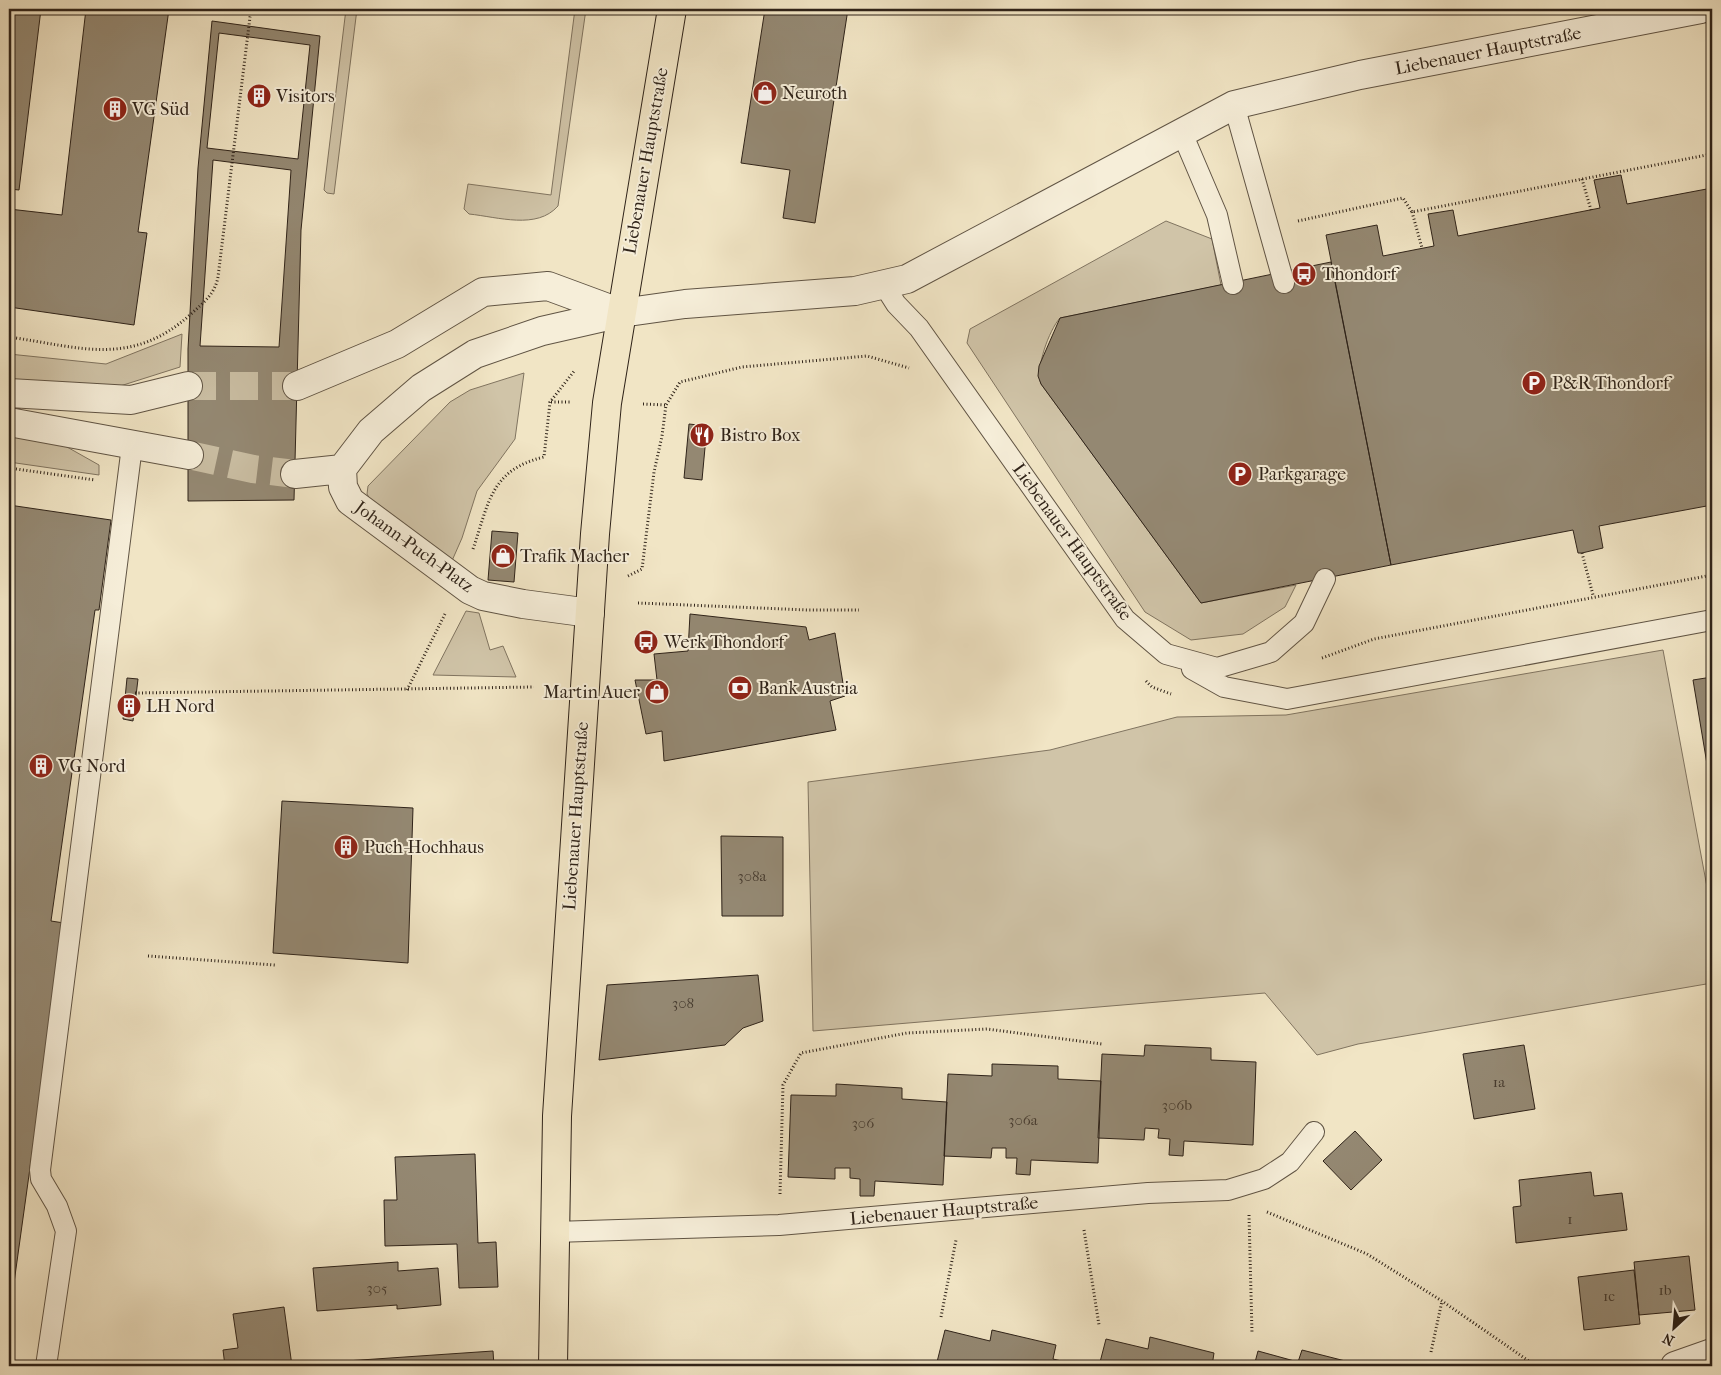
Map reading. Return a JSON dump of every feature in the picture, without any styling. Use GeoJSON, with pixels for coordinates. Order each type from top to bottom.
{"type":"FeatureCollection","features":[{"type":"Feature","properties":{"kind":"main road","name":"Liebenauer Hauptstraße"},"geometry":{"type":"LineString","coordinates":[[553,1366],[556,1116],[590,604],[607,404],[672,9]]}},
{"type":"Feature","properties":{"kind":"street","name":"Liebenauer Hauptstraße"},"geometry":{"type":"LineString","coordinates":[[1234,105],[1275,93],[1701,9]]}},
{"type":"Feature","properties":{"kind":"street"},"geometry":{"type":"LineString","coordinates":[[295,474],[342,470],[371,431],[398,406],[421,388],[475,354],[542,331],[621,313],[685,304],[854,291],[906,279],[1234,105]]}},
{"type":"Feature","properties":{"kind":"street"},"geometry":{"type":"LineString","coordinates":[[297,386],[397,344],[482,292],[548,286],[621,313]]}},
{"type":"Feature","properties":{"kind":"street"},"geometry":{"type":"LineString","coordinates":[[9,393],[131,400],[188,386]]}},
{"type":"Feature","properties":{"kind":"street"},"geometry":{"type":"LineString","coordinates":[[9,422],[189,455]]}},
{"type":"Feature","properties":{"kind":"street","name":"Johann-Puch-Platz"},"geometry":{"type":"LineString","coordinates":[[342,470],[343,487],[350,501],[460,585],[483,596],[523,604],[590,604]]}},
{"type":"Feature","properties":{"kind":"street"},"geometry":{"type":"LineString","coordinates":[[1675,1366],[1712,1353]]}},
{"type":"Feature","properties":{"kind":"lane"},"geometry":{"type":"LineString","coordinates":[[1234,105],[1284,283]]}},
{"type":"Feature","properties":{"kind":"lane"},"geometry":{"type":"LineString","coordinates":[[1182,133],[1217,215],[1233,284]]}},
{"type":"Feature","properties":{"kind":"lane","name":"Liebenauer Hauptstraße"},"geometry":{"type":"LineString","coordinates":[[884,285],[896,304],[919,328],[1125,619],[1166,654],[1217,668],[1271,652],[1304,623],[1325,578]]}},
{"type":"Feature","properties":{"kind":"lane"},"geometry":{"type":"LineString","coordinates":[[46,1366],[65,1237],[64,1223],[57,1206],[41,1179],[40,1170],[132,446]]}},
{"type":"Feature","properties":{"kind":"lane"},"geometry":{"type":"LineString","coordinates":[[1166,654],[1224,686],[1287,699],[1712,620]]}},
{"type":"Feature","properties":{"kind":"lane","name":"Liebenauer Hauptstraße"},"geometry":{"type":"LineString","coordinates":[[554,1232],[779,1225],[1148,1193],[1228,1190],[1264,1179],[1290,1162],[1314,1132]]}},
{"type":"Feature","properties":{"kind":"path"},"geometry":{"type":"LineString","coordinates":[[9,338],[110,351],[130,348],[155,339],[180,324],[208,298],[217,285],[250,17],[253,9]]}},
{"type":"Feature","properties":{"kind":"path"},"geometry":{"type":"LineString","coordinates":[[1412,212],[1712,154]]}},
{"type":"Feature","properties":{"kind":"path"},"geometry":{"type":"LineString","coordinates":[[1582,180],[1591,210]]}},
{"type":"Feature","properties":{"kind":"path"},"geometry":{"type":"LineString","coordinates":[[1294,222],[1403,198],[1412,212],[1422,248]]}},
{"type":"Feature","properties":{"kind":"path"},"geometry":{"type":"LineString","coordinates":[[590,604],[642,569],[654,472],[662,436],[666,405],[680,382],[742,367],[867,356],[911,369]]}},
{"type":"Feature","properties":{"kind":"path"},"geometry":{"type":"LineString","coordinates":[[544,457],[550,402]]}},
{"type":"Feature","properties":{"kind":"path"},"geometry":{"type":"LineString","coordinates":[[1582,553],[1594,596]]}},
{"type":"Feature","properties":{"kind":"path"},"geometry":{"type":"LineString","coordinates":[[1320,659],[1374,639],[1712,575]]}},
{"type":"Feature","properties":{"kind":"path"},"geometry":{"type":"LineString","coordinates":[[638,602],[808,610],[859,610]]}},
{"type":"Feature","properties":{"kind":"path"},"geometry":{"type":"LineString","coordinates":[[1140,673],[1152,687],[1172,694]]}},
{"type":"Feature","properties":{"kind":"path"},"geometry":{"type":"LineString","coordinates":[[135,693],[534,687]]}},
{"type":"Feature","properties":{"kind":"path"},"geometry":{"type":"LineString","coordinates":[[148,956],[275,965]]}},
{"type":"Feature","properties":{"kind":"path"},"geometry":{"type":"LineString","coordinates":[[779,1225],[783,1085],[801,1052],[906,1033],[987,1029],[1102,1044]]}},
{"type":"Feature","properties":{"kind":"path"},"geometry":{"type":"LineString","coordinates":[[1228,1190],[1249,1204],[1366,1254],[1442,1301],[1536,1366]]}},
{"type":"Feature","properties":{"kind":"path"},"geometry":{"type":"LineString","coordinates":[[1079,1200],[1099,1325]]}},
{"type":"Feature","properties":{"kind":"path"},"geometry":{"type":"LineString","coordinates":[[1249,1204],[1252,1333]]}},
{"type":"Feature","properties":{"kind":"path"},"geometry":{"type":"LineString","coordinates":[[941,1317],[962,1208]]}},
{"type":"Feature","properties":{"kind":"path"},"geometry":{"type":"LineString","coordinates":[[1431,1352],[1442,1301]]}},
{"type":"Feature","properties":{"kind":"shaded area"},"geometry":{"type":"Polygon","coordinates":[[[346,9],[357,9],[334,194],[327,193],[324,190],[346,9]]]}},
{"type":"Feature","properties":{"kind":"shaded area"},"geometry":{"type":"Polygon","coordinates":[[[575,9],[586,9],[558,206],[539,218],[528,220],[469,214],[464,209],[468,184],[551,195],[575,9]]]}},
{"type":"Feature","properties":{"kind":"shaded area"},"geometry":{"type":"Polygon","coordinates":[[[1166,221],[1212,239],[1221,285],[1060,318],[1052,331],[1041,360],[1041,384],[1201,603],[1296,585],[1285,607],[1243,634],[1191,640],[1145,612],[967,343],[970,329],[1166,221]]]}},
{"type":"Feature","properties":{"kind":"shaded area"},"geometry":{"type":"Polygon","coordinates":[[[182,334],[180,367],[117,387],[9,384],[9,354],[106,364],[182,334]]]}},
{"type":"Feature","properties":{"kind":"shaded area"},"geometry":{"type":"Polygon","coordinates":[[[524,373],[515,439],[477,491],[462,538],[451,563],[371,501],[367,494],[368,486],[450,402],[470,390],[524,373]]]}},
{"type":"Feature","properties":{"kind":"shaded area"},"geometry":{"type":"Polygon","coordinates":[[[9,435],[60,443],[99,465],[99,475],[9,462],[9,435]]]}},
{"type":"Feature","properties":{"kind":"shaded area"},"geometry":{"type":"Polygon","coordinates":[[[466,611],[479,613],[490,650],[503,646],[516,677],[433,675],[466,611]]]}},
{"type":"Feature","properties":{"kind":"shaded area"},"geometry":{"type":"Polygon","coordinates":[[[1663,650],[1712,914],[1712,983],[1358,1044],[1317,1055],[1265,993],[813,1031],[808,782],[1050,750],[1177,717],[1286,715],[1663,650]]]}},
{"type":"Feature","properties":{"kind":"building"},"geometry":{"type":"Polygon","coordinates":[[[9,9],[41,9],[19,190],[10,189],[9,202],[9,9]]]}},
{"type":"Feature","properties":{"kind":"building","name":"VG Süd"},"geometry":{"type":"Polygon","coordinates":[[[86,9],[169,9],[138,232],[147,233],[134,325],[9,307],[9,209],[62,215],[86,9]]]}},
{"type":"Feature","properties":{"kind":"building"},"geometry":{"type":"Polygon","coordinates":[[[765,9],[848,9],[815,223],[783,218],[790,170],[741,163],[765,9]]]}},
{"type":"Feature","properties":{"kind":"building"},"geometry":{"type":"Polygon","coordinates":[[[212,21],[320,36],[301,230],[294,500],[188,501],[188,349],[198,168],[212,21]],[[213,160],[200,346],[279,347],[291,170],[213,160]]]}},
{"type":"Feature","properties":{"kind":"building","name":"Visitors"},"geometry":{"type":"Polygon","coordinates":[[[219,33],[310,45],[298,159],[207,148],[219,33]]]}},
{"type":"Feature","properties":{"kind":"building","name":"P&R Thondorf"},"geometry":{"type":"Polygon","coordinates":[[[1621,175],[1627,204],[1712,188],[1712,505],[1599,526],[1603,548],[1582,553],[1578,553],[1573,530],[1391,565],[1326,235],[1377,225],[1383,256],[1434,246],[1428,214],[1453,210],[1458,236],[1600,208],[1594,180],[1621,175]]]}},
{"type":"Feature","properties":{"kind":"building","name":"Parkgarage"},"geometry":{"type":"Polygon","coordinates":[[[1331,262],[1391,565],[1201,603],[1041,384],[1038,376],[1039,366],[1060,318],[1331,262]]]}},
{"type":"Feature","properties":{"kind":"building"},"geometry":{"type":"Polygon","coordinates":[[[689,424],[707,426],[702,480],[684,478],[689,424]]]}},
{"type":"Feature","properties":{"kind":"building","name":"VG Nord"},"geometry":{"type":"Polygon","coordinates":[[[9,505],[111,520],[99,610],[95,610],[51,921],[64,923],[9,1319],[9,505]]]}},
{"type":"Feature","properties":{"kind":"building","name":"Trafik Macher"},"geometry":{"type":"Polygon","coordinates":[[[492,531],[518,533],[514,582],[488,580],[492,531]]]}},
{"type":"Feature","properties":{"kind":"building","name":"Bank Austria"},"geometry":{"type":"Polygon","coordinates":[[[690,614],[806,627],[809,640],[835,633],[845,696],[830,701],[836,730],[664,761],[662,731],[646,734],[635,680],[657,680],[654,654],[688,651],[690,614]]]}},
{"type":"Feature","properties":{"kind":"building"},"geometry":{"type":"Polygon","coordinates":[[[1712,677],[1712,794],[1693,680],[1712,677]]]}},
{"type":"Feature","properties":{"kind":"building","name":"LH Nord"},"geometry":{"type":"Polygon","coordinates":[[[127,678],[138,679],[133,721],[123,719],[127,678]]]}},
{"type":"Feature","properties":{"kind":"building","name":"Puch-Hochhaus"},"geometry":{"type":"Polygon","coordinates":[[[282,801],[413,808],[408,963],[273,953],[282,801]]]}},
{"type":"Feature","properties":{"kind":"building"},"geometry":{"type":"Polygon","coordinates":[[[721,836],[783,837],[783,916],[722,916],[721,836]]]}},
{"type":"Feature","properties":{"kind":"building"},"geometry":{"type":"Polygon","coordinates":[[[758,975],[763,1021],[743,1028],[725,1045],[599,1060],[607,985],[758,975]]]}},
{"type":"Feature","properties":{"kind":"building"},"geometry":{"type":"Polygon","coordinates":[[[1145,1045],[1211,1048],[1211,1060],[1256,1062],[1253,1145],[1184,1141],[1183,1156],[1169,1155],[1170,1139],[1158,1138],[1159,1129],[1145,1128],[1144,1140],[1098,1138],[1102,1054],[1144,1056],[1145,1045]]]}},
{"type":"Feature","properties":{"kind":"building"},"geometry":{"type":"Polygon","coordinates":[[[1524,1045],[1535,1109],[1474,1119],[1463,1054],[1524,1045]]]}},
{"type":"Feature","properties":{"kind":"building"},"geometry":{"type":"Polygon","coordinates":[[[992,1064],[1058,1066],[1058,1079],[1101,1081],[1098,1163],[1031,1160],[1030,1175],[1016,1174],[1017,1158],[1006,1158],[1006,1148],[992,1148],[991,1158],[944,1156],[948,1074],[992,1076],[992,1064]]]}},
{"type":"Feature","properties":{"kind":"building"},"geometry":{"type":"Polygon","coordinates":[[[836,1084],[902,1088],[902,1099],[947,1102],[943,1185],[875,1181],[874,1196],[860,1196],[860,1179],[850,1178],[850,1168],[835,1168],[835,1179],[788,1177],[791,1095],[836,1096],[836,1084]]]}},
{"type":"Feature","properties":{"kind":"building"},"geometry":{"type":"Polygon","coordinates":[[[1355,1131],[1382,1160],[1351,1190],[1323,1161],[1355,1131]]]}},
{"type":"Feature","properties":{"kind":"building"},"geometry":{"type":"Polygon","coordinates":[[[475,1154],[478,1243],[496,1242],[498,1287],[459,1288],[457,1244],[385,1246],[384,1200],[397,1200],[395,1157],[475,1154]]]}},
{"type":"Feature","properties":{"kind":"building"},"geometry":{"type":"Polygon","coordinates":[[[1591,1172],[1594,1196],[1622,1193],[1627,1230],[1516,1243],[1513,1207],[1521,1206],[1519,1180],[1591,1172]]]}},
{"type":"Feature","properties":{"kind":"building"},"geometry":{"type":"Polygon","coordinates":[[[1689,1256],[1695,1310],[1639,1315],[1634,1262],[1689,1256]]]}},
{"type":"Feature","properties":{"kind":"building"},"geometry":{"type":"Polygon","coordinates":[[[398,1262],[398,1271],[438,1268],[441,1305],[397,1309],[397,1305],[317,1311],[313,1268],[398,1262]]]}},
{"type":"Feature","properties":{"kind":"building"},"geometry":{"type":"Polygon","coordinates":[[[1634,1270],[1640,1324],[1584,1330],[1578,1277],[1634,1270]]]}},
{"type":"Feature","properties":{"kind":"building"},"geometry":{"type":"Polygon","coordinates":[[[284,1307],[292,1366],[225,1366],[223,1350],[238,1348],[233,1314],[284,1307]]]}},
{"type":"Feature","properties":{"kind":"building"},"geometry":{"type":"Polygon","coordinates":[[[945,1330],[990,1341],[992,1330],[1056,1345],[1053,1359],[1083,1366],[936,1366],[945,1330]]]}},
{"type":"Feature","properties":{"kind":"building"},"geometry":{"type":"Polygon","coordinates":[[[1150,1337],[1214,1353],[1212,1366],[1099,1366],[1106,1339],[1148,1349],[1150,1337]]]}},
{"type":"Feature","properties":{"kind":"building"},"geometry":{"type":"Polygon","coordinates":[[[1302,1350],[1365,1366],[1254,1366],[1258,1351],[1298,1362],[1302,1350]]]}},
{"type":"Feature","properties":{"kind":"building"},"geometry":{"type":"Polygon","coordinates":[[[493,1351],[494,1366],[346,1366],[346,1361],[493,1351]]]}},
{"type":"Feature","properties":{"kind":"building"},"geometry":{"type":"Polygon","coordinates":[[[1428,1363],[1443,1366],[1427,1366],[1428,1363]]]}},
{"type":"Feature","properties":{"kind":"tunnel"},"geometry":{"type":"LineString","coordinates":[[188,386],[297,386]]}},
{"type":"Feature","properties":{"kind":"tunnel"},"geometry":{"type":"LineString","coordinates":[[189,455],[253,469],[295,474]]}},
{"type":"Feature","properties":{"kind":"place","name":"Neuroth"},"geometry":{"type":"Point","coordinates":[765,93]}},
{"type":"Feature","properties":{"kind":"place","name":"Visitors"},"geometry":{"type":"Point","coordinates":[259,96]}},
{"type":"Feature","properties":{"kind":"place","name":"VG Süd"},"geometry":{"type":"Point","coordinates":[115,109]}},
{"type":"Feature","properties":{"kind":"place","name":"Thondorf"},"geometry":{"type":"Point","coordinates":[1304,274]}},
{"type":"Feature","properties":{"kind":"place","name":"P&R Thondorf"},"geometry":{"type":"Point","coordinates":[1534,383]}},
{"type":"Feature","properties":{"kind":"place","name":"Bistro Box"},"geometry":{"type":"Point","coordinates":[702,435]}},
{"type":"Feature","properties":{"kind":"place","name":"Parkgarage"},"geometry":{"type":"Point","coordinates":[1240,474]}},
{"type":"Feature","properties":{"kind":"place","name":"Trafik Macher"},"geometry":{"type":"Point","coordinates":[503,556]}},
{"type":"Feature","properties":{"kind":"place","name":"Werk Thondorf"},"geometry":{"type":"Point","coordinates":[646,642]}},
{"type":"Feature","properties":{"kind":"place","name":"Bank Austria"},"geometry":{"type":"Point","coordinates":[740,688]}},
{"type":"Feature","properties":{"kind":"place","name":"Martin Auer"},"geometry":{"type":"Point","coordinates":[657,692]}},
{"type":"Feature","properties":{"kind":"place","name":"LH Nord"},"geometry":{"type":"Point","coordinates":[129,706]}},
{"type":"Feature","properties":{"kind":"place","name":"VG Nord"},"geometry":{"type":"Point","coordinates":[41,766]}},
{"type":"Feature","properties":{"kind":"place","name":"Puch-Hochhaus"},"geometry":{"type":"Point","coordinates":[346,847]}}]}
